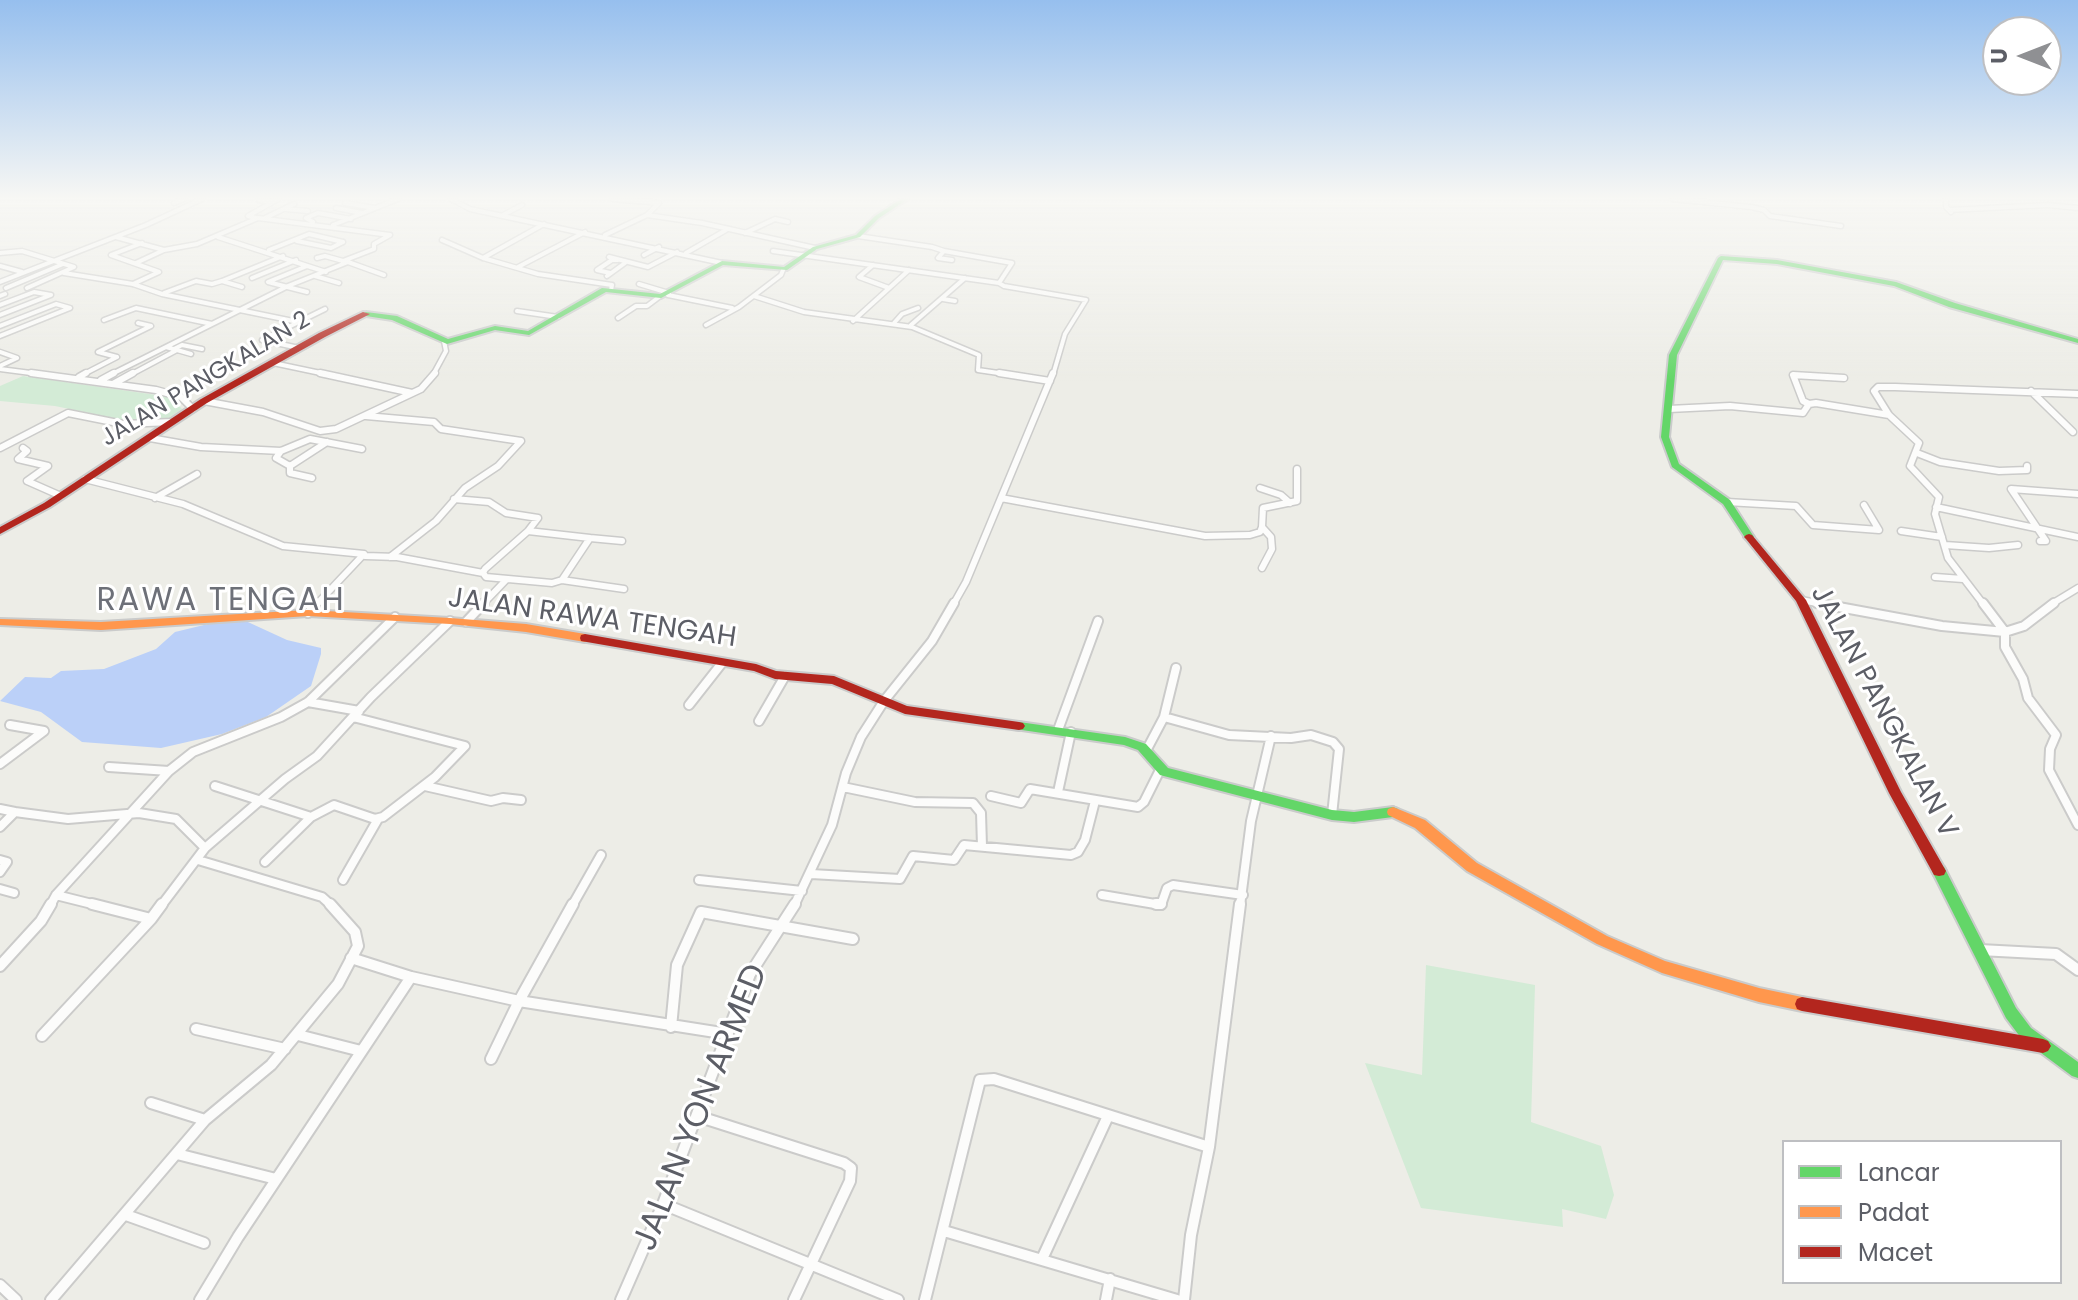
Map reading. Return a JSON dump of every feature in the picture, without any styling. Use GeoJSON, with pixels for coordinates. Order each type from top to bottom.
{"type":"FeatureCollection","features":[{"type":"Feature","properties":{"kind":"street"},"geometry":{"type":"LineString","coordinates":[[27,288],[74,267],[50,260]]}},
{"type":"Feature","properties":{"kind":"street"},"geometry":{"type":"LineString","coordinates":[[0,282],[57,260]]}},
{"type":"Feature","properties":{"kind":"street"},"geometry":{"type":"LineString","coordinates":[[126,260],[159,272],[133,284]]}},
{"type":"Feature","properties":{"kind":"street"},"geometry":{"type":"LineString","coordinates":[[136,263],[143,260]]}},
{"type":"Feature","properties":{"kind":"street"},"geometry":{"type":"LineString","coordinates":[[162,294],[196,281],[212,284],[222,281],[274,260]]}},
{"type":"Feature","properties":{"kind":"street"},"geometry":{"type":"LineString","coordinates":[[252,278],[296,260],[326,272]]}},
{"type":"Feature","properties":{"kind":"street"},"geometry":{"type":"LineString","coordinates":[[337,260],[384,275]]}},
{"type":"Feature","properties":{"kind":"street"},"geometry":{"type":"LineString","coordinates":[[99,381],[288,286],[350,260]]}},
{"type":"Feature","properties":{"kind":"street"},"geometry":{"type":"LineString","coordinates":[[489,260],[553,277],[612,285],[611,290]]}},
{"type":"Feature","properties":{"kind":"street"},"geometry":{"type":"LineString","coordinates":[[518,267],[532,260]]}},
{"type":"Feature","properties":{"kind":"street"},"geometry":{"type":"LineString","coordinates":[[597,283],[626,262],[612,260],[597,270],[610,273]]}},
{"type":"Feature","properties":{"kind":"street"},"geometry":{"type":"LineString","coordinates":[[619,260],[648,267],[662,260]]}},
{"type":"Feature","properties":{"kind":"street"},"geometry":{"type":"LineString","coordinates":[[710,260],[783,270]]}},
{"type":"Feature","properties":{"kind":"street"},"geometry":{"type":"LineString","coordinates":[[706,325],[754,296],[798,260]]}},
{"type":"Feature","properties":{"kind":"street"},"geometry":{"type":"LineString","coordinates":[[832,260],[999,283],[1012,263],[993,260]]}},
{"type":"Feature","properties":{"kind":"street"},"geometry":{"type":"LineString","coordinates":[[1720,260],[1673,355],[1669,409],[1740,407],[1803,413],[1809,404]]}},
{"type":"Feature","properties":{"kind":"street"},"geometry":{"type":"LineString","coordinates":[[1744,260],[1777,262],[1896,284],[1952,305],[2078,341]]}},
{"type":"Feature","properties":{"kind":"street"},"geometry":{"type":"LineString","coordinates":[[618,318],[636,306],[647,306],[722,263]]}},
{"type":"Feature","properties":{"kind":"street"},"geometry":{"type":"LineString","coordinates":[[3,292],[63,264]]}},
{"type":"Feature","properties":{"kind":"street"},"geometry":{"type":"LineString","coordinates":[[873,265],[859,277],[889,288]]}},
{"type":"Feature","properties":{"kind":"street"},"geometry":{"type":"LineString","coordinates":[[0,266],[24,273]]}},
{"type":"Feature","properties":{"kind":"street"},"geometry":{"type":"LineString","coordinates":[[307,266],[268,282],[307,292]]}},
{"type":"Feature","properties":{"kind":"street"},"geometry":{"type":"LineString","coordinates":[[853,321],[909,270]]}},
{"type":"Feature","properties":{"kind":"street"},"geometry":{"type":"LineString","coordinates":[[64,273],[133,284],[162,294],[298,322]]}},
{"type":"Feature","properties":{"kind":"street"},"geometry":{"type":"LineString","coordinates":[[315,276],[339,283]]}},
{"type":"Feature","properties":{"kind":"street"},"geometry":{"type":"LineString","coordinates":[[911,325],[965,278]]}},
{"type":"Feature","properties":{"kind":"street"},"geometry":{"type":"LineString","coordinates":[[222,281],[242,287]]}},
{"type":"Feature","properties":{"kind":"street","name":"JALAN YON ARMED"},"geometry":{"type":"LineString","coordinates":[[621,1300],[663,1204],[750,974],[784,926],[811,874],[832,825],[861,737],[884,701],[932,641],[960,594],[1061,355],[1065,334],[1086,300],[999,283]]}},
{"type":"Feature","properties":{"kind":"street"},"geometry":{"type":"LineString","coordinates":[[639,284],[658,288],[657,291],[666,295]]}},
{"type":"Feature","properties":{"kind":"street"},"geometry":{"type":"LineString","coordinates":[[0,305],[37,291],[51,295],[0,315]]}},
{"type":"Feature","properties":{"kind":"street"},"geometry":{"type":"LineString","coordinates":[[204,401],[263,412],[320,431],[343,427],[412,393],[435,375],[444,356],[444,341],[457,341],[495,328],[529,333],[602,291],[666,295],[732,308]]}},
{"type":"Feature","properties":{"kind":"street"},"geometry":{"type":"LineString","coordinates":[[754,296],[804,312],[912,327],[979,355],[978,370],[1050,381]]}},
{"type":"Feature","properties":{"kind":"street"},"geometry":{"type":"LineString","coordinates":[[943,299],[955,301]]}},
{"type":"Feature","properties":{"kind":"street"},"geometry":{"type":"LineString","coordinates":[[56,304],[70,308],[2,332],[56,304]]}},
{"type":"Feature","properties":{"kind":"street"},"geometry":{"type":"LineString","coordinates":[[104,320],[136,308],[212,324]]}},
{"type":"Feature","properties":{"kind":"street"},"geometry":{"type":"LineString","coordinates":[[894,323],[902,314],[918,308]]}},
{"type":"Feature","properties":{"kind":"street"},"geometry":{"type":"LineString","coordinates":[[299,348],[262,340],[325,309]]}},
{"type":"Feature","properties":{"kind":"street"},"geometry":{"type":"LineString","coordinates":[[517,311],[558,317]]}},
{"type":"Feature","properties":{"kind":"street","name":"JALAN PANGKALAN 2"},"geometry":{"type":"LineString","coordinates":[[0,531],[61,496],[204,401],[299,348],[373,312],[444,341]]}},
{"type":"Feature","properties":{"kind":"street"},"geometry":{"type":"LineString","coordinates":[[79,377],[117,357],[98,352],[151,326],[138,323]]}},
{"type":"Feature","properties":{"kind":"street"},"geometry":{"type":"LineString","coordinates":[[113,384],[184,345],[202,349]]}},
{"type":"Feature","properties":{"kind":"street"},"geometry":{"type":"LineString","coordinates":[[166,347],[191,354]]}},
{"type":"Feature","properties":{"kind":"street"},"geometry":{"type":"LineString","coordinates":[[0,352],[17,358],[0,368]]}},
{"type":"Feature","properties":{"kind":"street"},"geometry":{"type":"LineString","coordinates":[[273,363],[412,393]]}},
{"type":"Feature","properties":{"kind":"street"},"geometry":{"type":"LineString","coordinates":[[0,368],[32,375],[79,377],[177,395],[193,409]]}},
{"type":"Feature","properties":{"kind":"street"},"geometry":{"type":"LineString","coordinates":[[1844,378],[1793,375],[1803,401],[1809,404],[1826,403],[1889,415]]}},
{"type":"Feature","properties":{"kind":"street"},"geometry":{"type":"LineString","coordinates":[[2078,394],[1878,387],[1874,391],[1889,415],[1919,443],[1910,466],[1938,493],[1935,514],[1948,558],[2005,632],[2005,647],[2023,679],[2028,698],[2056,735],[2050,749],[2049,770],[2078,825]]}},
{"type":"Feature","properties":{"kind":"street"},"geometry":{"type":"LineString","coordinates":[[2031,391],[2073,432]]}},
{"type":"Feature","properties":{"kind":"street","name":"JALAN PANGKALAN V"},"geometry":{"type":"LineString","coordinates":[[1669,409],[1665,437],[1671,460],[1697,483],[1727,502],[1753,542],[1801,600],[1895,793],[1924,841],[2019,1026],[2078,1071]]}},
{"type":"Feature","properties":{"kind":"street"},"geometry":{"type":"LineString","coordinates":[[0,448],[68,413],[123,424],[172,422]]}},
{"type":"Feature","properties":{"kind":"street"},"geometry":{"type":"LineString","coordinates":[[366,416],[434,422],[441,429],[520,440],[508,456],[454,499],[436,521],[390,557]]}},
{"type":"Feature","properties":{"kind":"street"},"geometry":{"type":"LineString","coordinates":[[150,438],[201,447],[281,451],[306,440],[362,449]]}},
{"type":"Feature","properties":{"kind":"street"},"geometry":{"type":"LineString","coordinates":[[290,466],[327,442]]}},
{"type":"Feature","properties":{"kind":"street"},"geometry":{"type":"LineString","coordinates":[[23,448],[27,451],[18,459],[48,466],[27,481],[61,496]]}},
{"type":"Feature","properties":{"kind":"street"},"geometry":{"type":"LineString","coordinates":[[281,451],[276,458],[290,466]]}},
{"type":"Feature","properties":{"kind":"street"},"geometry":{"type":"LineString","coordinates":[[1917,453],[1940,462],[1999,471],[2027,470],[2027,466]]}},
{"type":"Feature","properties":{"kind":"street"},"geometry":{"type":"LineString","coordinates":[[290,466],[290,473],[312,478]]}},
{"type":"Feature","properties":{"kind":"street"},"geometry":{"type":"LineString","coordinates":[[1999,471],[2046,541],[2040,541]]}},
{"type":"Feature","properties":{"kind":"street"},"geometry":{"type":"LineString","coordinates":[[1001,498],[1205,536],[1250,535],[1260,532],[1263,508],[1297,501],[1297,472]]}},
{"type":"Feature","properties":{"kind":"street"},"geometry":{"type":"LineString","coordinates":[[155,498],[197,474]]}},
{"type":"Feature","properties":{"kind":"street"},"geometry":{"type":"LineString","coordinates":[[85,479],[183,504],[283,546],[390,557],[506,580],[552,583],[562,580],[624,589]]}},
{"type":"Feature","properties":{"kind":"street"},"geometry":{"type":"LineString","coordinates":[[1260,488],[1281,495],[1290,503]]}},
{"type":"Feature","properties":{"kind":"street"},"geometry":{"type":"LineString","coordinates":[[2011,489],[2078,494]]}},
{"type":"Feature","properties":{"kind":"street"},"geometry":{"type":"LineString","coordinates":[[454,499],[489,502],[499,511],[538,518],[483,573]]}},
{"type":"Feature","properties":{"kind":"street"},"geometry":{"type":"LineString","coordinates":[[1727,502],[1796,506],[1813,525],[1879,530],[1864,505]]}},
{"type":"Feature","properties":{"kind":"street"},"geometry":{"type":"LineString","coordinates":[[1936,507],[2078,537]]}},
{"type":"Feature","properties":{"kind":"street"},"geometry":{"type":"LineString","coordinates":[[1262,527],[1271,537],[1272,549],[1262,568]]}},
{"type":"Feature","properties":{"kind":"street"},"geometry":{"type":"LineString","coordinates":[[528,531],[622,541]]}},
{"type":"Feature","properties":{"kind":"street"},"geometry":{"type":"LineString","coordinates":[[1901,531],[1989,548],[2018,545]]}},
{"type":"Feature","properties":{"kind":"street"},"geometry":{"type":"LineString","coordinates":[[562,580],[590,538]]}},
{"type":"Feature","properties":{"kind":"street"},"geometry":{"type":"LineString","coordinates":[[308,613],[365,556]]}},
{"type":"Feature","properties":{"kind":"street"},"geometry":{"type":"LineString","coordinates":[[1935,577],[1963,579]]}},
{"type":"Feature","properties":{"kind":"street"},"geometry":{"type":"LineString","coordinates":[[466,622],[506,580]]}},
{"type":"Feature","properties":{"kind":"street"},"geometry":{"type":"LineString","coordinates":[[1801,600],[1942,626],[2005,632],[2024,626],[2078,588]]}},
{"type":"Feature","properties":{"kind":"street","name":"JALAN RAWA TENGAH"},"geometry":{"type":"LineString","coordinates":[[0,622],[101,626],[308,613],[466,622],[526,628],[785,676],[834,680],[884,701]]}},
{"type":"Feature","properties":{"kind":"street"},"geometry":{"type":"LineString","coordinates":[[0,966],[41,921],[56,895],[169,771],[193,752],[281,717],[308,702],[395,617]]}},
{"type":"Feature","properties":{"kind":"street"},"geometry":{"type":"LineString","coordinates":[[42,1036],[151,919],[205,848],[317,756],[450,621]]}},
{"type":"Feature","properties":{"kind":"street"},"geometry":{"type":"LineString","coordinates":[[1058,730],[1098,621]]}},
{"type":"Feature","properties":{"kind":"street"},"geometry":{"type":"LineString","coordinates":[[689,705],[722,663]]}},
{"type":"Feature","properties":{"kind":"street"},"geometry":{"type":"LineString","coordinates":[[1146,751],[1164,717],[1176,668]]}},
{"type":"Feature","properties":{"kind":"street"},"geometry":{"type":"LineString","coordinates":[[759,721],[785,676]]}},
{"type":"Feature","properties":{"kind":"street"},"geometry":{"type":"LineString","coordinates":[[884,701],[905,710],[1125,741],[1146,751],[1160,770],[1142,806],[1132,808],[1058,792],[1028,789],[1019,803],[991,796]]}},
{"type":"Feature","properties":{"kind":"street"},"geometry":{"type":"LineString","coordinates":[[308,702],[465,746],[425,786],[378,819],[343,880]]}},
{"type":"Feature","properties":{"kind":"street"},"geometry":{"type":"LineString","coordinates":[[1164,717],[1229,735],[1311,735],[1338,746],[1332,815]]}},
{"type":"Feature","properties":{"kind":"street"},"geometry":{"type":"LineString","coordinates":[[0,764],[44,731],[10,725]]}},
{"type":"Feature","properties":{"kind":"street"},"geometry":{"type":"LineString","coordinates":[[1058,792],[1071,732]]}},
{"type":"Feature","properties":{"kind":"street"},"geometry":{"type":"LineString","coordinates":[[1184,1300],[1191,1235],[1209,1147],[1256,796],[1271,736]]}},
{"type":"Feature","properties":{"kind":"street"},"geometry":{"type":"LineString","coordinates":[[109,767],[169,771]]}},
{"type":"Feature","properties":{"kind":"street","name":"JALAN PANGKALAN V"},"geometry":{"type":"LineString","coordinates":[[1160,770],[1332,815],[1402,814],[1420,824],[1472,867],[1592,935],[1651,963],[1700,980],[1876,1019],[2043,1046]]}},
{"type":"Feature","properties":{"kind":"street"},"geometry":{"type":"LineString","coordinates":[[215,786],[311,817]]}},
{"type":"Feature","properties":{"kind":"street"},"geometry":{"type":"LineString","coordinates":[[425,786],[489,800],[521,800]]}},
{"type":"Feature","properties":{"kind":"street"},"geometry":{"type":"LineString","coordinates":[[843,787],[915,802],[973,803],[981,813],[982,846]]}},
{"type":"Feature","properties":{"kind":"street"},"geometry":{"type":"LineString","coordinates":[[811,874],[900,879],[913,856],[954,860],[964,845],[1071,855],[1078,852],[1085,840],[1095,801]]}},
{"type":"Feature","properties":{"kind":"street"},"geometry":{"type":"LineString","coordinates":[[265,862],[311,817],[334,805],[378,819]]}},
{"type":"Feature","properties":{"kind":"street"},"geometry":{"type":"LineString","coordinates":[[0,809],[68,819],[131,813],[176,819],[205,848]]}},
{"type":"Feature","properties":{"kind":"street"},"geometry":{"type":"LineString","coordinates":[[0,827],[15,812]]}},
{"type":"Feature","properties":{"kind":"street"},"geometry":{"type":"LineString","coordinates":[[491,1059],[519,1001],[601,855]]}},
{"type":"Feature","properties":{"kind":"street"},"geometry":{"type":"LineString","coordinates":[[0,860],[7,862],[0,872]]}},
{"type":"Feature","properties":{"kind":"street"},"geometry":{"type":"LineString","coordinates":[[51,1300],[205,1120],[298,1035],[338,984],[358,946],[355,932],[322,897],[198,860]]}},
{"type":"Feature","properties":{"kind":"street"},"geometry":{"type":"LineString","coordinates":[[699,880],[802,891]]}},
{"type":"Feature","properties":{"kind":"street"},"geometry":{"type":"LineString","coordinates":[[1102,895],[1161,905],[1167,888],[1173,885],[1243,895]]}},
{"type":"Feature","properties":{"kind":"street"},"geometry":{"type":"LineString","coordinates":[[0,889],[14,893]]}},
{"type":"Feature","properties":{"kind":"street"},"geometry":{"type":"LineString","coordinates":[[56,895],[151,919]]}},
{"type":"Feature","properties":{"kind":"street"},"geometry":{"type":"LineString","coordinates":[[671,1027],[677,965],[701,912],[853,939]]}},
{"type":"Feature","properties":{"kind":"street"},"geometry":{"type":"LineString","coordinates":[[1978,950],[2056,954],[2078,970]]}},
{"type":"Feature","properties":{"kind":"street"},"geometry":{"type":"LineString","coordinates":[[351,958],[411,977],[519,1001],[728,1034]]}},
{"type":"Feature","properties":{"kind":"street"},"geometry":{"type":"LineString","coordinates":[[200,1300],[276,1179],[411,977]]}},
{"type":"Feature","properties":{"kind":"street"},"geometry":{"type":"LineString","coordinates":[[196,1029],[285,1049]]}},
{"type":"Feature","properties":{"kind":"street"},"geometry":{"type":"LineString","coordinates":[[298,1035],[361,1051]]}},
{"type":"Feature","properties":{"kind":"street"},"geometry":{"type":"LineString","coordinates":[[2062,1060],[2078,1062]]}},
{"type":"Feature","properties":{"kind":"street"},"geometry":{"type":"LineString","coordinates":[[925,1300],[980,1080],[994,1079],[1209,1147]]}},
{"type":"Feature","properties":{"kind":"street"},"geometry":{"type":"LineString","coordinates":[[151,1103],[205,1120]]}},
{"type":"Feature","properties":{"kind":"street"},"geometry":{"type":"LineString","coordinates":[[697,1116],[844,1163],[851,1168],[850,1181],[794,1300]]}},
{"type":"Feature","properties":{"kind":"street"},"geometry":{"type":"LineString","coordinates":[[1042,1259],[1108,1116]]}},
{"type":"Feature","properties":{"kind":"street"},"geometry":{"type":"LineString","coordinates":[[177,1154],[276,1179]]}},
{"type":"Feature","properties":{"kind":"street"},"geometry":{"type":"LineString","coordinates":[[663,1204],[898,1300]]}},
{"type":"Feature","properties":{"kind":"street"},"geometry":{"type":"LineString","coordinates":[[126,1215],[204,1243]]}},
{"type":"Feature","properties":{"kind":"street"},"geometry":{"type":"LineString","coordinates":[[944,1231],[1177,1300]]}},
{"type":"Feature","properties":{"kind":"street"},"geometry":{"type":"LineString","coordinates":[[1106,1300],[1110,1279]]}},
{"type":"Feature","properties":{"kind":"street"},"geometry":{"type":"LineString","coordinates":[[0,1285],[16,1300]]}},
{"type":"Feature","properties":{"kind":"green space"},"geometry":{"type":"Polygon","coordinates":[[[23,376],[171,397],[182,409],[164,421],[127,421],[55,406],[0,401],[0,386],[23,376]]]}},
{"type":"Feature","properties":{"kind":"green space"},"geometry":{"type":"Polygon","coordinates":[[[1426,965],[1535,985],[1531,1122],[1601,1146],[1614,1195],[1606,1219],[1562,1209],[1563,1227],[1421,1208],[1365,1063],[1422,1075],[1426,965]]]}},
{"type":"Feature","properties":{"kind":"water"},"geometry":{"type":"Polygon","coordinates":[[[237,617],[287,640],[321,648],[321,654],[311,686],[266,717],[222,734],[161,748],[82,742],[41,712],[0,701],[25,677],[51,678],[61,671],[104,669],[156,649],[175,632],[237,617]]]}},
{"type":"Feature","properties":{"kind":"traffic: fast"},"geometry":{"type":"LineString","coordinates":[[366,314],[394,318],[447,342],[495,328],[529,333],[605,290],[661,296],[722,263],[785,269],[798,260]]}},
{"type":"Feature","properties":{"kind":"traffic: fast"},"geometry":{"type":"LineString","coordinates":[[1720,260],[1673,355],[1665,437],[1675,465],[1727,502],[1749,537]]}},
{"type":"Feature","properties":{"kind":"traffic: fast"},"geometry":{"type":"LineString","coordinates":[[1744,260],[1777,262],[1896,284],[1952,305],[2078,341]]}},
{"type":"Feature","properties":{"kind":"traffic: fast"},"geometry":{"type":"LineString","coordinates":[[1019,726],[1125,741],[1142,747],[1164,772],[1332,815],[1354,817],[1393,812]]}},
{"type":"Feature","properties":{"kind":"traffic: fast"},"geometry":{"type":"LineString","coordinates":[[1939,871],[2011,1013],[2026,1033],[2078,1071]]}},
{"type":"Feature","properties":{"kind":"traffic: slow"},"geometry":{"type":"LineString","coordinates":[[0,622],[101,626],[308,613],[450,621],[526,628],[585,638]]}},
{"type":"Feature","properties":{"kind":"traffic: slow"},"geometry":{"type":"LineString","coordinates":[[1393,812],[1420,824],[1472,867],[1602,940],[1662,967],[1802,1004]]}},
{"type":"Feature","properties":{"kind":"traffic: jam"},"geometry":{"type":"LineString","coordinates":[[0,531],[47,505],[204,401],[366,314]]}},
{"type":"Feature","properties":{"kind":"traffic: jam"},"geometry":{"type":"LineString","coordinates":[[1749,537],[1801,600],[1895,793],[1939,871]]}},
{"type":"Feature","properties":{"kind":"traffic: jam"},"geometry":{"type":"LineString","coordinates":[[585,638],[756,668],[775,675],[834,680],[905,710],[1019,726]]}},
{"type":"Feature","properties":{"kind":"traffic: jam"},"geometry":{"type":"LineString","coordinates":[[1802,1004],[2043,1046]]}},
{"type":"Feature","properties":{"kind":"district","name":"RAWA TENGAH"},"geometry":{"type":"Point","coordinates":[221,602]}}]}
